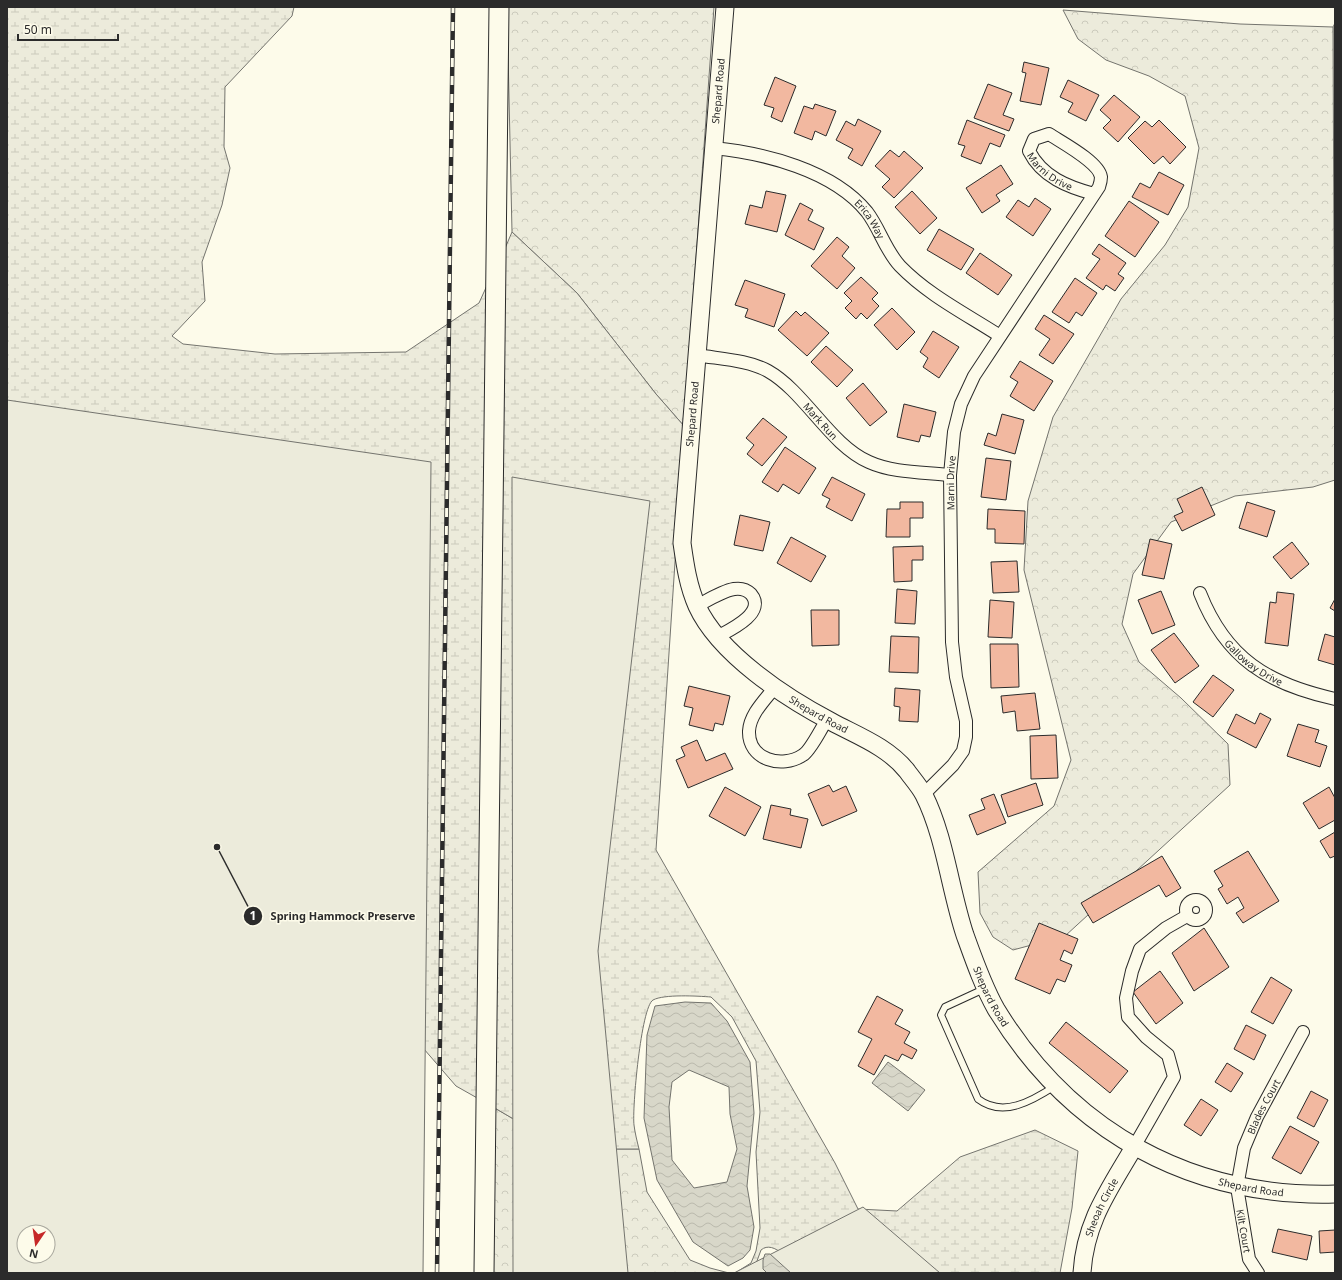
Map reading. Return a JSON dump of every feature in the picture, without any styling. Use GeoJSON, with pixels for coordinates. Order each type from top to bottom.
{"type":"FeatureCollection","features":[{"type":"Feature","properties":{"kind":"main road"},"geometry":{"type":"LineString","coordinates":[[484,1273],[500,7]]}},
{"type":"Feature","properties":{"kind":"street","name":"Shepard Road"},"geometry":{"type":"LineString","coordinates":[[725,7],[682,542],[688,578],[697,606],[717,637],[740,661],[775,687],[827,720],[881,748],[904,768],[924,794],[936,829],[962,924],[986,988],[996,1008],[1023,1046],[1055,1086],[1086,1114],[1134,1147],[1180,1169],[1237,1186],[1279,1193],[1335,1194]]}},
{"type":"Feature","properties":{"kind":"street","name":"Marni Drive"},"geometry":{"type":"LineString","coordinates":[[924,794],[953,766],[963,751],[966,737],[966,721],[956,676],[952,642],[950,475],[954,432],[961,404],[974,376],[1099,187],[1101,177],[1095,166],[1048,134],[1034,139],[1029,151],[1035,163],[1048,175],[1067,185],[1094,194]]}},
{"type":"Feature","properties":{"kind":"street","name":"Erica Way"},"geometry":{"type":"LineString","coordinates":[[714,148],[742,151],[774,158],[845,190],[867,213],[885,246],[900,265],[914,279],[1000,336]]}},
{"type":"Feature","properties":{"kind":"street","name":"Mark Run"},"geometry":{"type":"LineString","coordinates":[[697,355],[739,362],[768,371],[786,385],[849,449],[869,462],[887,468],[950,475]]}},
{"type":"Feature","properties":{"kind":"street"},"geometry":{"type":"LineString","coordinates":[[697,606],[732,589],[740,588],[748,592],[754,598],[755,605],[753,612],[747,619],[717,637]]}},
{"type":"Feature","properties":{"kind":"street","name":"Galloway Drive"},"geometry":{"type":"LineString","coordinates":[[1200,592],[1209,616],[1225,640],[1248,663],[1274,680],[1306,693],[1335,699]]}},
{"type":"Feature","properties":{"kind":"street"},"geometry":{"type":"LineString","coordinates":[[775,687],[752,717],[749,731],[751,743],[760,755],[775,762],[790,762],[805,754],[827,720]]}},
{"type":"Feature","properties":{"kind":"street"},"geometry":{"type":"LineString","coordinates":[[1134,1147],[1174,1077],[1168,1055],[1146,1037],[1128,1016],[1126,998],[1132,971],[1140,949],[1166,928],[1187,916]]}},
{"type":"Feature","properties":{"kind":"street","name":"Blades Court"},"geometry":{"type":"LineString","coordinates":[[1237,1186],[1244,1148],[1254,1123],[1303,1032]]}},
{"type":"Feature","properties":{"kind":"street","name":"Sheoah Circle"},"geometry":{"type":"LineString","coordinates":[[1082,1273],[1089,1230],[1097,1212],[1134,1147]]}},
{"type":"Feature","properties":{"kind":"street","name":"Kilt Court"},"geometry":{"type":"LineString","coordinates":[[1237,1186],[1249,1259],[1258,1273]]}},
{"type":"Feature","properties":{"kind":"lane"},"geometry":{"type":"LineString","coordinates":[[986,988],[945,1007],[941,1015],[978,1099],[987,1106],[1001,1109],[1012,1107],[1036,1098],[1055,1086]]}},
{"type":"Feature","properties":{"kind":"green space"},"geometry":{"type":"Polygon","coordinates":[[[7,7],[294,7],[292,16],[225,87],[224,147],[230,168],[222,205],[202,262],[205,301],[172,336],[183,344],[275,354],[406,352],[479,303],[489,281],[479,1099],[456,1086],[417,1041],[126,1273],[7,1273],[7,7]]]}},
{"type":"Feature","properties":{"kind":"green space"},"geometry":{"type":"Polygon","coordinates":[[[507,7],[714,7],[684,426],[656,394],[577,293],[512,232],[507,7]]]}},
{"type":"Feature","properties":{"kind":"green space"},"geometry":{"type":"Polygon","coordinates":[[[1063,10],[1240,24],[1333,27],[1335,480],[1313,487],[1235,496],[1171,522],[1133,574],[1122,624],[1139,662],[1181,698],[1228,744],[1230,785],[1065,936],[1013,950],[993,937],[980,913],[978,872],[1054,806],[1071,760],[1024,570],[1028,501],[1053,417],[1121,299],[1165,245],[1188,207],[1199,148],[1185,96],[1149,76],[1106,60],[1078,39],[1063,10]]]}},
{"type":"Feature","properties":{"kind":"green space"},"geometry":{"type":"Polygon","coordinates":[[[1335,23],[1335,203],[1333,141],[1333,27],[1335,23]]]}},
{"type":"Feature","properties":{"kind":"green space"},"geometry":{"type":"Polygon","coordinates":[[[512,232],[577,293],[656,394],[684,426],[656,850],[835,1163],[858,1209],[897,1211],[960,1157],[1035,1130],[1078,1151],[1072,1208],[1060,1273],[799,1273],[787,1258],[777,1250],[766,1247],[761,1250],[757,1261],[758,1272],[735,1273],[751,1263],[756,1251],[760,1228],[756,1152],[760,1112],[756,1061],[732,1017],[711,997],[681,996],[658,998],[653,1000],[649,1007],[641,1038],[634,1100],[634,1125],[639,1149],[594,1149],[546,1138],[493,1107],[503,253],[512,232]]]}},
{"type":"Feature","properties":{"kind":"green space"},"geometry":{"type":"Polygon","coordinates":[[[7,400],[431,462],[423,1273],[7,1273],[7,400]]]}},
{"type":"Feature","properties":{"kind":"green space"},"geometry":{"type":"Polygon","coordinates":[[[512,477],[650,501],[598,951],[628,1273],[513,1273],[512,477]]]}},
{"type":"Feature","properties":{"kind":"green space"},"geometry":{"type":"Polygon","coordinates":[[[493,1107],[546,1138],[594,1149],[639,1149],[647,1192],[690,1260],[710,1268],[729,1273],[491,1273],[493,1107]]]}},
{"type":"Feature","properties":{"kind":"green space"},"geometry":{"type":"Polygon","coordinates":[[[863,1207],[940,1273],[734,1273],[863,1207]]]}},
{"type":"Feature","properties":{"kind":"water"},"geometry":{"type":"Polygon","coordinates":[[[685,1002],[711,1003],[727,1021],[750,1062],[754,1113],[747,1186],[754,1227],[750,1250],[743,1258],[728,1266],[693,1242],[657,1180],[644,1118],[647,1035],[655,1006],[685,1002]],[[689,1070],[672,1082],[669,1107],[672,1160],[694,1188],[727,1182],[737,1149],[730,1114],[729,1087],[689,1070]]]}},
{"type":"Feature","properties":{"kind":"water"},"geometry":{"type":"Polygon","coordinates":[[[888,1062],[925,1090],[908,1111],[872,1083],[888,1062]]]}},
{"type":"Feature","properties":{"kind":"water"},"geometry":{"type":"Polygon","coordinates":[[[765,1254],[770,1254],[791,1273],[767,1273],[763,1269],[765,1254]]]}},
{"type":"Feature","properties":{"kind":"building"},"geometry":{"type":"Polygon","coordinates":[[[1024,62],[1049,68],[1041,105],[1020,101],[1026,73],[1022,72],[1024,62]]]}},
{"type":"Feature","properties":{"kind":"building"},"geometry":{"type":"Polygon","coordinates":[[[775,77],[796,86],[782,122],[771,117],[774,108],[764,105],[775,77]]]}},
{"type":"Feature","properties":{"kind":"building"},"geometry":{"type":"Polygon","coordinates":[[[1068,80],[1099,95],[1086,121],[1068,112],[1073,103],[1060,97],[1068,80]]]}},
{"type":"Feature","properties":{"kind":"building"},"geometry":{"type":"Polygon","coordinates":[[[988,84],[1012,93],[1003,115],[1014,119],[1009,131],[974,118],[988,84]]]}},
{"type":"Feature","properties":{"kind":"building"},"geometry":{"type":"Polygon","coordinates":[[[1114,95],[1140,117],[1118,142],[1103,128],[1111,120],[1100,110],[1114,95]]]}},
{"type":"Feature","properties":{"kind":"building"},"geometry":{"type":"Polygon","coordinates":[[[815,104],[836,111],[826,136],[815,131],[812,140],[794,133],[804,106],[813,109],[815,104]]]}},
{"type":"Feature","properties":{"kind":"building"},"geometry":{"type":"Polygon","coordinates":[[[858,119],[881,131],[862,166],[848,158],[853,149],[836,140],[846,121],[855,126],[858,119]]]}},
{"type":"Feature","properties":{"kind":"building"},"geometry":{"type":"Polygon","coordinates":[[[967,120],[1005,135],[1000,147],[990,143],[981,164],[961,156],[965,146],[958,144],[967,120]]]}},
{"type":"Feature","properties":{"kind":"building"},"geometry":{"type":"Polygon","coordinates":[[[1159,120],[1186,147],[1170,164],[1163,156],[1154,164],[1128,138],[1145,121],[1152,127],[1159,120]]]}},
{"type":"Feature","properties":{"kind":"building"},"geometry":{"type":"Polygon","coordinates":[[[890,150],[899,157],[904,151],[923,168],[894,198],[882,187],[890,179],[875,166],[890,150]]]}},
{"type":"Feature","properties":{"kind":"building"},"geometry":{"type":"Polygon","coordinates":[[[1001,165],[1013,184],[996,195],[1000,201],[982,213],[966,188],[1001,165]]]}},
{"type":"Feature","properties":{"kind":"building"},"geometry":{"type":"Polygon","coordinates":[[[1159,172],[1184,185],[1168,215],[1132,197],[1140,183],[1150,188],[1159,172]]]}},
{"type":"Feature","properties":{"kind":"building"},"geometry":{"type":"Polygon","coordinates":[[[766,191],[786,195],[777,232],[745,224],[750,205],[762,208],[766,191]]]}},
{"type":"Feature","properties":{"kind":"building"},"geometry":{"type":"Polygon","coordinates":[[[912,191],[937,218],[920,234],[895,207],[912,191]]]}},
{"type":"Feature","properties":{"kind":"building"},"geometry":{"type":"Polygon","coordinates":[[[1035,198],[1051,209],[1033,236],[1006,217],[1018,200],[1029,207],[1035,198]]]}},
{"type":"Feature","properties":{"kind":"building"},"geometry":{"type":"Polygon","coordinates":[[[1129,201],[1159,222],[1135,257],[1105,236],[1129,201]]]}},
{"type":"Feature","properties":{"kind":"building"},"geometry":{"type":"Polygon","coordinates":[[[800,203],[813,210],[808,220],[824,228],[814,250],[785,235],[800,203]]]}},
{"type":"Feature","properties":{"kind":"building"},"geometry":{"type":"Polygon","coordinates":[[[939,229],[974,249],[961,270],[927,250],[939,229]]]}},
{"type":"Feature","properties":{"kind":"building"},"geometry":{"type":"Polygon","coordinates":[[[837,237],[849,247],[842,256],[855,268],[837,289],[811,266],[837,237]]]}},
{"type":"Feature","properties":{"kind":"building"},"geometry":{"type":"Polygon","coordinates":[[[1099,244],[1126,263],[1118,274],[1124,278],[1115,291],[1106,285],[1103,290],[1086,278],[1100,259],[1092,254],[1099,244]]]}},
{"type":"Feature","properties":{"kind":"building"},"geometry":{"type":"Polygon","coordinates":[[[980,253],[1012,275],[998,295],[966,273],[980,253]]]}},
{"type":"Feature","properties":{"kind":"building"},"geometry":{"type":"Polygon","coordinates":[[[861,277],[878,293],[872,299],[879,306],[867,319],[861,313],[856,319],[845,308],[852,301],[844,293],[861,277]]]}},
{"type":"Feature","properties":{"kind":"building"},"geometry":{"type":"Polygon","coordinates":[[[1075,278],[1097,293],[1082,316],[1076,312],[1069,323],[1052,312],[1075,278]]]}},
{"type":"Feature","properties":{"kind":"building"},"geometry":{"type":"Polygon","coordinates":[[[745,280],[785,294],[774,327],[745,317],[748,309],[735,305],[745,280]]]}},
{"type":"Feature","properties":{"kind":"building"},"geometry":{"type":"Polygon","coordinates":[[[892,308],[915,332],[897,350],[874,325],[892,308]]]}},
{"type":"Feature","properties":{"kind":"building"},"geometry":{"type":"Polygon","coordinates":[[[796,311],[801,316],[805,312],[829,333],[807,356],[778,330],[796,311]]]}},
{"type":"Feature","properties":{"kind":"building"},"geometry":{"type":"Polygon","coordinates":[[[1044,315],[1074,334],[1053,364],[1039,355],[1050,339],[1035,329],[1044,315]]]}},
{"type":"Feature","properties":{"kind":"building"},"geometry":{"type":"Polygon","coordinates":[[[933,331],[959,347],[939,378],[923,367],[928,358],[920,352],[933,331]]]}},
{"type":"Feature","properties":{"kind":"building"},"geometry":{"type":"Polygon","coordinates":[[[826,346],[853,370],[837,387],[811,362],[826,346]]]}},
{"type":"Feature","properties":{"kind":"building"},"geometry":{"type":"Polygon","coordinates":[[[1020,361],[1053,381],[1034,411],[1010,396],[1018,382],[1010,377],[1020,361]]]}},
{"type":"Feature","properties":{"kind":"building"},"geometry":{"type":"Polygon","coordinates":[[[863,383],[887,412],[870,426],[846,398],[863,383]]]}},
{"type":"Feature","properties":{"kind":"building"},"geometry":{"type":"Polygon","coordinates":[[[904,404],[936,412],[930,437],[921,435],[919,442],[897,437],[904,404]]]}},
{"type":"Feature","properties":{"kind":"building"},"geometry":{"type":"Polygon","coordinates":[[[1002,414],[1024,420],[1015,454],[984,445],[988,433],[996,436],[1002,414]]]}},
{"type":"Feature","properties":{"kind":"building"},"geometry":{"type":"Polygon","coordinates":[[[763,418],[787,437],[762,466],[747,454],[754,445],[746,438],[763,418]]]}},
{"type":"Feature","properties":{"kind":"building"},"geometry":{"type":"Polygon","coordinates":[[[785,447],[816,468],[799,494],[783,484],[778,492],[762,482],[785,447]]]}},
{"type":"Feature","properties":{"kind":"building"},"geometry":{"type":"Polygon","coordinates":[[[986,458],[1011,461],[1006,500],[981,497],[986,458]]]}},
{"type":"Feature","properties":{"kind":"building"},"geometry":{"type":"Polygon","coordinates":[[[832,477],[865,494],[852,521],[826,507],[830,499],[822,495],[832,477]]]}},
{"type":"Feature","properties":{"kind":"building"},"geometry":{"type":"Polygon","coordinates":[[[1202,487],[1215,515],[1182,531],[1174,516],[1183,512],[1177,499],[1202,487]]]}},
{"type":"Feature","properties":{"kind":"building"},"geometry":{"type":"Polygon","coordinates":[[[900,502],[923,502],[923,518],[910,518],[910,537],[886,537],[887,509],[900,509],[900,502]]]}},
{"type":"Feature","properties":{"kind":"building"},"geometry":{"type":"Polygon","coordinates":[[[1247,502],[1275,511],[1267,537],[1239,528],[1247,502]]]}},
{"type":"Feature","properties":{"kind":"building"},"geometry":{"type":"Polygon","coordinates":[[[988,509],[1025,511],[1024,544],[995,543],[995,529],[987,529],[988,509]]]}},
{"type":"Feature","properties":{"kind":"building"},"geometry":{"type":"Polygon","coordinates":[[[740,515],[770,522],[763,551],[734,545],[740,515]]]}},
{"type":"Feature","properties":{"kind":"building"},"geometry":{"type":"Polygon","coordinates":[[[791,537],[826,556],[811,582],[777,563],[791,537]]]}},
{"type":"Feature","properties":{"kind":"building"},"geometry":{"type":"Polygon","coordinates":[[[1150,539],[1172,544],[1164,579],[1142,575],[1150,539]]]}},
{"type":"Feature","properties":{"kind":"building"},"geometry":{"type":"Polygon","coordinates":[[[1292,542],[1309,564],[1291,579],[1273,557],[1292,542]]]}},
{"type":"Feature","properties":{"kind":"building"},"geometry":{"type":"Polygon","coordinates":[[[923,546],[923,560],[912,560],[912,581],[894,582],[893,547],[923,546]]]}},
{"type":"Feature","properties":{"kind":"building"},"geometry":{"type":"Polygon","coordinates":[[[1017,561],[1019,592],[993,593],[991,562],[1017,561]]]}},
{"type":"Feature","properties":{"kind":"building"},"geometry":{"type":"Polygon","coordinates":[[[897,589],[917,591],[915,624],[895,623],[897,589]]]}},
{"type":"Feature","properties":{"kind":"building"},"geometry":{"type":"Polygon","coordinates":[[[1161,591],[1175,625],[1152,634],[1138,600],[1161,591]]]}},
{"type":"Feature","properties":{"kind":"building"},"geometry":{"type":"Polygon","coordinates":[[[1277,592],[1294,594],[1288,646],[1265,643],[1270,602],[1276,603],[1277,592]]]}},
{"type":"Feature","properties":{"kind":"building"},"geometry":{"type":"Polygon","coordinates":[[[1335,599],[1335,611],[1330,608],[1335,599]]]}},
{"type":"Feature","properties":{"kind":"building"},"geometry":{"type":"Polygon","coordinates":[[[990,600],[1014,602],[1012,638],[988,637],[990,600]]]}},
{"type":"Feature","properties":{"kind":"building"},"geometry":{"type":"Polygon","coordinates":[[[811,610],[839,610],[839,645],[812,646],[811,610]]]}},
{"type":"Feature","properties":{"kind":"building"},"geometry":{"type":"Polygon","coordinates":[[[1174,633],[1199,666],[1175,683],[1151,650],[1174,633]]]}},
{"type":"Feature","properties":{"kind":"building"},"geometry":{"type":"Polygon","coordinates":[[[1325,634],[1335,637],[1335,665],[1318,660],[1325,634]]]}},
{"type":"Feature","properties":{"kind":"building"},"geometry":{"type":"Polygon","coordinates":[[[891,636],[919,637],[918,673],[889,672],[891,636]]]}},
{"type":"Feature","properties":{"kind":"building"},"geometry":{"type":"Polygon","coordinates":[[[990,644],[1018,644],[1019,687],[991,688],[990,644]]]}},
{"type":"Feature","properties":{"kind":"building"},"geometry":{"type":"Polygon","coordinates":[[[1213,675],[1234,690],[1213,717],[1193,702],[1213,675]]]}},
{"type":"Feature","properties":{"kind":"building"},"geometry":{"type":"Polygon","coordinates":[[[689,686],[730,696],[723,725],[715,723],[713,731],[689,725],[693,708],[684,706],[689,686]]]}},
{"type":"Feature","properties":{"kind":"building"},"geometry":{"type":"Polygon","coordinates":[[[895,688],[920,690],[918,722],[899,721],[900,707],[894,706],[895,688]]]}},
{"type":"Feature","properties":{"kind":"building"},"geometry":{"type":"Polygon","coordinates":[[[1035,693],[1040,729],[1017,731],[1015,711],[1003,713],[1001,696],[1035,693]]]}},
{"type":"Feature","properties":{"kind":"building"},"geometry":{"type":"Polygon","coordinates":[[[1260,713],[1271,719],[1256,748],[1227,733],[1236,714],[1255,724],[1260,713]]]}},
{"type":"Feature","properties":{"kind":"building"},"geometry":{"type":"Polygon","coordinates":[[[1298,724],[1319,730],[1315,742],[1327,746],[1320,767],[1287,756],[1298,724]]]}},
{"type":"Feature","properties":{"kind":"building"},"geometry":{"type":"Polygon","coordinates":[[[1056,735],[1058,778],[1031,779],[1030,736],[1056,735]]]}},
{"type":"Feature","properties":{"kind":"building"},"geometry":{"type":"Polygon","coordinates":[[[697,740],[706,761],[725,753],[733,769],[688,788],[676,760],[685,756],[681,747],[697,740]]]}},
{"type":"Feature","properties":{"kind":"building"},"geometry":{"type":"Polygon","coordinates":[[[1036,783],[1043,805],[1008,817],[1001,795],[1036,783]]]}},
{"type":"Feature","properties":{"kind":"building"},"geometry":{"type":"Polygon","coordinates":[[[829,785],[833,792],[846,786],[857,811],[822,826],[808,794],[829,785]]]}},
{"type":"Feature","properties":{"kind":"building"},"geometry":{"type":"Polygon","coordinates":[[[725,787],[761,807],[745,836],[709,816],[725,787]]]}},
{"type":"Feature","properties":{"kind":"building"},"geometry":{"type":"Polygon","coordinates":[[[1329,787],[1335,798],[1335,820],[1319,829],[1303,803],[1329,787]]]}},
{"type":"Feature","properties":{"kind":"building"},"geometry":{"type":"Polygon","coordinates":[[[994,794],[1006,823],[977,835],[969,815],[985,809],[981,799],[994,794]]]}},
{"type":"Feature","properties":{"kind":"building"},"geometry":{"type":"Polygon","coordinates":[[[771,805],[791,809],[790,815],[808,819],[801,848],[763,839],[771,805]]]}},
{"type":"Feature","properties":{"kind":"building"},"geometry":{"type":"Polygon","coordinates":[[[1335,832],[1335,856],[1330,858],[1320,841],[1335,832]]]}},
{"type":"Feature","properties":{"kind":"building"},"geometry":{"type":"Polygon","coordinates":[[[1248,851],[1279,901],[1243,923],[1236,913],[1244,908],[1238,897],[1227,904],[1218,889],[1223,886],[1214,871],[1248,851]]]}},
{"type":"Feature","properties":{"kind":"building"},"geometry":{"type":"Polygon","coordinates":[[[1162,856],[1181,888],[1166,897],[1159,885],[1093,923],[1081,903],[1162,856]]]}},
{"type":"Feature","properties":{"kind":"building"},"geometry":{"type":"Polygon","coordinates":[[[1039,923],[1078,939],[1072,954],[1064,950],[1060,960],[1072,965],[1065,982],[1057,979],[1050,994],[1015,979],[1039,923]]]}},
{"type":"Feature","properties":{"kind":"building"},"geometry":{"type":"Polygon","coordinates":[[[1204,928],[1229,967],[1194,991],[1172,953],[1204,928]]]}},
{"type":"Feature","properties":{"kind":"building"},"geometry":{"type":"Polygon","coordinates":[[[1160,971],[1183,1003],[1156,1024],[1133,992],[1160,971]]]}},
{"type":"Feature","properties":{"kind":"building"},"geometry":{"type":"Polygon","coordinates":[[[1271,977],[1292,990],[1273,1024],[1251,1012],[1271,977]]]}},
{"type":"Feature","properties":{"kind":"building"},"geometry":{"type":"Polygon","coordinates":[[[877,996],[903,1010],[895,1024],[910,1032],[904,1043],[917,1050],[912,1059],[902,1054],[898,1061],[885,1055],[874,1075],[858,1066],[872,1039],[858,1032],[877,996]]]}},
{"type":"Feature","properties":{"kind":"building"},"geometry":{"type":"Polygon","coordinates":[[[1066,1022],[1128,1071],[1110,1093],[1049,1043],[1066,1022]]]}},
{"type":"Feature","properties":{"kind":"building"},"geometry":{"type":"Polygon","coordinates":[[[1246,1025],[1266,1035],[1254,1060],[1234,1049],[1246,1025]]]}},
{"type":"Feature","properties":{"kind":"building"},"geometry":{"type":"Polygon","coordinates":[[[1227,1063],[1243,1073],[1231,1092],[1215,1082],[1227,1063]]]}},
{"type":"Feature","properties":{"kind":"building"},"geometry":{"type":"Polygon","coordinates":[[[1311,1091],[1328,1100],[1314,1127],[1297,1118],[1311,1091]]]}},
{"type":"Feature","properties":{"kind":"building"},"geometry":{"type":"Polygon","coordinates":[[[1201,1099],[1218,1110],[1201,1136],[1184,1125],[1201,1099]]]}},
{"type":"Feature","properties":{"kind":"building"},"geometry":{"type":"Polygon","coordinates":[[[1290,1126],[1319,1142],[1301,1174],[1272,1158],[1290,1126]]]}},
{"type":"Feature","properties":{"kind":"building"},"geometry":{"type":"Polygon","coordinates":[[[1278,1229],[1312,1236],[1307,1260],[1272,1252],[1278,1229]]]}},
{"type":"Feature","properties":{"kind":"building"},"geometry":{"type":"Polygon","coordinates":[[[1335,1230],[1335,1252],[1320,1253],[1319,1231],[1335,1230]]]}},
{"type":"Feature","properties":{"kind":"railway"},"geometry":{"type":"LineString","coordinates":[[437,1273],[453,7]]}},
{"type":"Feature","properties":{"kind":"place","name":"Spring Hammock Preserve"},"geometry":{"type":"Point","coordinates":[217,847]}}]}
